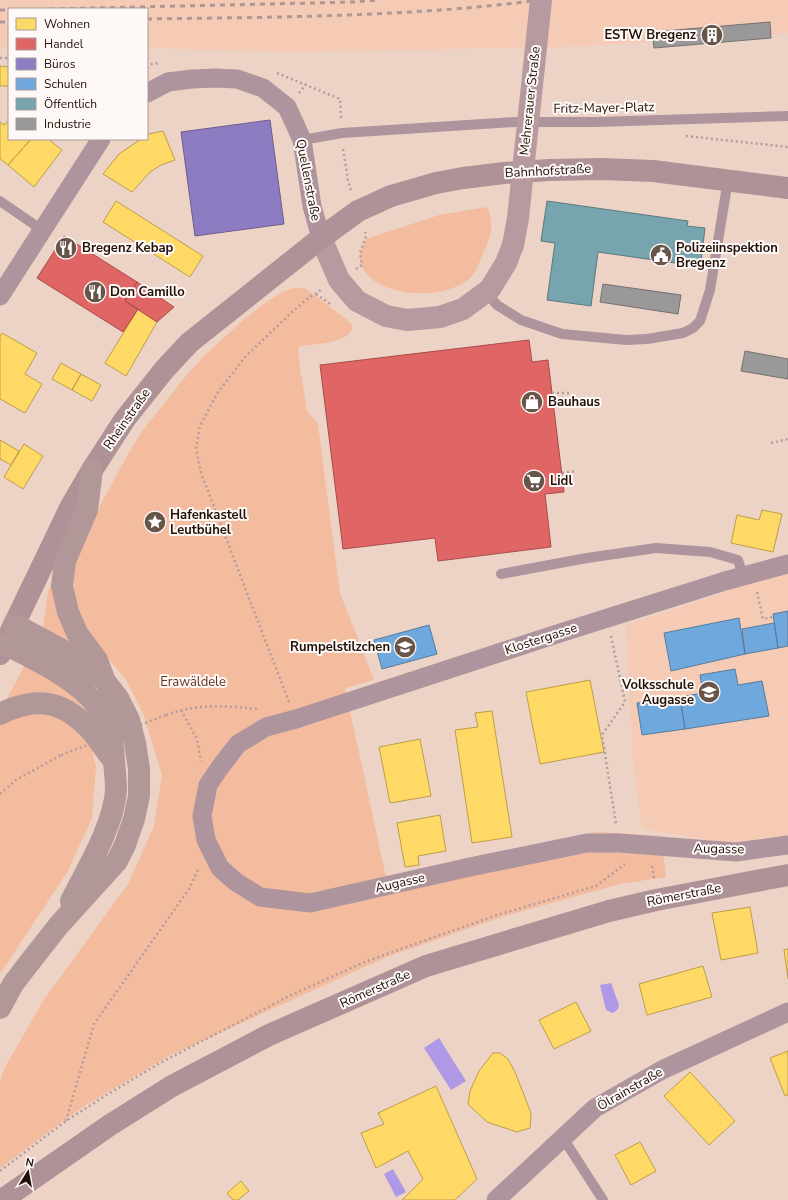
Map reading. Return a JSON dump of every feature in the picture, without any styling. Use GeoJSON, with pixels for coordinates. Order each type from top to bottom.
{"type":"FeatureCollection","features":[{"type":"Feature","properties":{"kind":"highway"},"geometry":{"type":"LineString","coordinates":[[92,470],[87,510],[65,561],[62,586],[68,612],[77,633],[98,660],[104,680]]}},
{"type":"Feature","properties":{"kind":"highway"},"geometry":{"type":"LineString","coordinates":[[0,1008],[13,984],[59,925],[117,862],[125,846],[132,826],[139,796],[139,769],[135,743],[128,720],[118,698],[104,680],[64,651],[14,624]]}},
{"type":"Feature","properties":{"kind":"highway"},"geometry":{"type":"LineString","coordinates":[[2,649],[65,677],[84,692],[107,720],[113,740],[116,791],[114,804],[106,829],[59,925]]}},
{"type":"Feature","properties":{"kind":"highway"},"geometry":{"type":"LineString","coordinates":[[0,714],[12,708],[31,703],[62,707],[79,718],[94,734],[114,761]]}},
{"type":"Feature","properties":{"kind":"main road","name":"Bahnhofstraße"},"geometry":{"type":"LineString","coordinates":[[321,238],[358,211],[390,196],[436,183],[504,173],[602,168],[728,180],[788,188]]}},
{"type":"Feature","properties":{"kind":"main road","name":"Rheinstraße"},"geometry":{"type":"LineString","coordinates":[[2,649],[71,506],[125,419],[164,370],[188,343],[321,238]]}},
{"type":"Feature","properties":{"kind":"main road","name":"Römerstraße"},"geometry":{"type":"LineString","coordinates":[[2,1200],[110,1125],[172,1086],[269,1035],[426,966],[609,910],[788,875]]}},
{"type":"Feature","properties":{"kind":"street","name":"Mehrerauer Straße"},"geometry":{"type":"LineString","coordinates":[[321,238],[339,280],[357,301],[386,316],[407,320],[440,318],[463,310],[486,292],[497,279],[506,263],[513,245],[518,218],[541,0]]}},
{"type":"Feature","properties":{"kind":"street","name":"Quellenstraße"},"geometry":{"type":"LineString","coordinates":[[148,92],[168,82],[192,79],[237,79],[263,88],[287,107],[302,140],[312,206],[321,238]]}},
{"type":"Feature","properties":{"kind":"street"},"geometry":{"type":"LineString","coordinates":[[0,296],[100,140]]}},
{"type":"Feature","properties":{"kind":"street","name":"Klostergasse"},"geometry":{"type":"LineString","coordinates":[[296,719],[725,581],[750,583],[788,564]]}},
{"type":"Feature","properties":{"kind":"street","name":"Augasse"},"geometry":{"type":"LineString","coordinates":[[296,719],[266,727],[238,744],[208,785],[202,816],[206,840],[212,853],[220,868],[236,882],[260,897],[310,903],[470,867],[587,843],[619,843],[736,852],[788,845]]}},
{"type":"Feature","properties":{"kind":"street","name":"Ölrainstraße"},"geometry":{"type":"LineString","coordinates":[[496,1200],[595,1108],[662,1070],[788,1012]]}},
{"type":"Feature","properties":{"kind":"lane","name":"Fritz-Mayer-Platz"},"geometry":{"type":"LineString","coordinates":[[302,140],[342,133],[515,122],[596,122],[788,116]]}},
{"type":"Feature","properties":{"kind":"lane"},"geometry":{"type":"LineString","coordinates":[[486,292],[497,305],[521,320],[562,334],[626,340],[683,333],[693,328],[700,321],[710,290],[728,180]]}},
{"type":"Feature","properties":{"kind":"lane"},"geometry":{"type":"LineString","coordinates":[[0,201],[42,230]]}},
{"type":"Feature","properties":{"kind":"lane"},"geometry":{"type":"LineString","coordinates":[[501,574],[587,558],[656,548],[710,552],[738,560],[750,583]]}},
{"type":"Feature","properties":{"kind":"lane"},"geometry":{"type":"LineString","coordinates":[[563,1138],[603,1200]]}},
{"type":"Feature","properties":{"kind":"path"},"geometry":{"type":"LineString","coordinates":[[296,719],[201,473],[196,448],[200,426],[218,392],[245,357],[302,304],[339,280]]}},
{"type":"Feature","properties":{"kind":"path"},"geometry":{"type":"LineString","coordinates":[[552,393],[570,392]]}},
{"type":"Feature","properties":{"kind":"path"},"geometry":{"type":"LineString","coordinates":[[771,443],[788,439]]}},
{"type":"Feature","properties":{"kind":"path"},"geometry":{"type":"LineString","coordinates":[[562,473],[577,471]]}},
{"type":"Feature","properties":{"kind":"path"},"geometry":{"type":"LineString","coordinates":[[750,583],[763,618],[773,617]]}},
{"type":"Feature","properties":{"kind":"path"},"geometry":{"type":"LineString","coordinates":[[611,637],[625,702],[602,735],[619,843]]}},
{"type":"Feature","properties":{"kind":"path"},"geometry":{"type":"LineString","coordinates":[[0,794],[16,780],[61,755],[181,710],[210,706],[264,709]]}},
{"type":"Feature","properties":{"kind":"path"},"geometry":{"type":"LineString","coordinates":[[181,710],[197,739],[202,766],[208,785]]}},
{"type":"Feature","properties":{"kind":"path"},"geometry":{"type":"LineString","coordinates":[[66,1121],[94,1024],[189,890],[203,860],[212,853]]}},
{"type":"Feature","properties":{"kind":"path"},"geometry":{"type":"LineString","coordinates":[[652,865],[654,881]]}},
{"type":"Feature","properties":{"kind":"shaded area"},"geometry":{"type":"Polygon","coordinates":[[[0,0],[788,0],[788,33],[565,47],[286,52],[148,48],[148,8],[8,8],[8,47],[0,48],[0,0]]]}},
{"type":"Feature","properties":{"kind":"shaded area","name":"Volksschule Augasse"},"geometry":{"type":"Polygon","coordinates":[[[788,574],[788,837],[736,844],[642,829],[633,760],[626,625],[771,577],[788,574]]]}},
{"type":"Feature","properties":{"kind":"shaded area"},"geometry":{"type":"Polygon","coordinates":[[[611,983],[619,1005],[618,1009],[613,1013],[606,1010],[600,985],[611,983]]]}},
{"type":"Feature","properties":{"kind":"shaded area"},"geometry":{"type":"Polygon","coordinates":[[[439,1038],[466,1081],[451,1090],[424,1048],[439,1038]]]}},
{"type":"Feature","properties":{"kind":"shaded area"},"geometry":{"type":"Polygon","coordinates":[[[393,1169],[406,1192],[396,1197],[384,1174],[393,1169]]]}},
{"type":"Feature","properties":{"kind":"green space"},"geometry":{"type":"Polygon","coordinates":[[[487,207],[491,219],[489,240],[473,274],[468,280],[459,285],[432,293],[405,292],[378,283],[368,276],[362,266],[360,253],[366,239],[439,215],[487,207]]]}},
{"type":"Feature","properties":{"kind":"green space","name":"Erawäldele"},"geometry":{"type":"Polygon","coordinates":[[[294,288],[305,288],[352,325],[352,329],[348,334],[336,341],[298,347],[307,411],[318,424],[340,593],[374,680],[345,688],[386,877],[597,832],[661,836],[666,877],[620,884],[505,916],[389,956],[169,1056],[81,1108],[0,1168],[0,1080],[5,1067],[43,1001],[128,884],[154,826],[162,775],[143,713],[126,680],[86,631],[78,611],[74,591],[74,568],[88,528],[128,454],[143,430],[185,377],[206,354],[262,305],[284,291],[294,288]]]}},
{"type":"Feature","properties":{"kind":"green space"},"geometry":{"type":"Polygon","coordinates":[[[52,583],[75,645],[43,628],[48,591],[52,583]]]}},
{"type":"Feature","properties":{"kind":"green space"},"geometry":{"type":"Polygon","coordinates":[[[25,665],[59,681],[87,710],[74,702],[6,700],[25,665]]]}},
{"type":"Feature","properties":{"kind":"green space"},"geometry":{"type":"Polygon","coordinates":[[[32,713],[52,714],[80,731],[92,749],[96,767],[92,818],[68,871],[0,974],[0,725],[14,718],[32,713]]]}},
{"type":"Feature","properties":{"kind":"building: Wohnen"},"geometry":{"type":"Polygon","coordinates":[[[0,66],[8,67],[8,86],[0,86],[0,66]]]}},
{"type":"Feature","properties":{"kind":"building: Wohnen"},"geometry":{"type":"Polygon","coordinates":[[[8,121],[8,140],[30,140],[8,165],[0,159],[0,122],[4,125],[8,121]]]}},
{"type":"Feature","properties":{"kind":"building: Wohnen"},"geometry":{"type":"Polygon","coordinates":[[[163,131],[175,160],[161,165],[150,172],[132,192],[103,174],[119,154],[140,140],[148,140],[149,134],[163,131]]]}},
{"type":"Feature","properties":{"kind":"building: Wohnen"},"geometry":{"type":"Polygon","coordinates":[[[30,140],[49,140],[62,150],[34,187],[8,165],[30,140]]]}},
{"type":"Feature","properties":{"kind":"building: Wohnen"},"geometry":{"type":"Polygon","coordinates":[[[116,201],[203,256],[190,277],[103,222],[116,201]]]}},
{"type":"Feature","properties":{"kind":"building: Wohnen"},"geometry":{"type":"Polygon","coordinates":[[[138,309],[157,322],[126,376],[105,363],[138,309]]]}},
{"type":"Feature","properties":{"kind":"building: Wohnen"},"geometry":{"type":"Polygon","coordinates":[[[2,333],[37,353],[25,374],[42,384],[25,413],[0,399],[0,336],[2,333]]]}},
{"type":"Feature","properties":{"kind":"building: Wohnen"},"geometry":{"type":"Polygon","coordinates":[[[61,363],[81,374],[72,390],[52,379],[61,363]]]}},
{"type":"Feature","properties":{"kind":"building: Wohnen"},"geometry":{"type":"Polygon","coordinates":[[[81,374],[101,385],[92,401],[72,390],[81,374]]]}},
{"type":"Feature","properties":{"kind":"building: Wohnen"},"geometry":{"type":"Polygon","coordinates":[[[0,440],[19,451],[11,465],[0,459],[0,440]]]}},
{"type":"Feature","properties":{"kind":"building: Wohnen"},"geometry":{"type":"Polygon","coordinates":[[[24,444],[43,456],[23,489],[4,477],[24,444]]]}},
{"type":"Feature","properties":{"kind":"building: Wohnen"},"geometry":{"type":"Polygon","coordinates":[[[762,510],[782,514],[773,552],[731,543],[737,515],[759,520],[762,510]]]}},
{"type":"Feature","properties":{"kind":"building: Wohnen"},"geometry":{"type":"Polygon","coordinates":[[[590,680],[604,752],[540,764],[526,692],[590,680]]]}},
{"type":"Feature","properties":{"kind":"building: Wohnen"},"geometry":{"type":"Polygon","coordinates":[[[492,711],[512,837],[472,843],[455,730],[478,727],[475,713],[492,711]]]}},
{"type":"Feature","properties":{"kind":"building: Wohnen"},"geometry":{"type":"Polygon","coordinates":[[[420,739],[431,796],[390,803],[379,747],[420,739]]]}},
{"type":"Feature","properties":{"kind":"building: Wohnen"},"geometry":{"type":"Polygon","coordinates":[[[440,815],[446,851],[418,856],[419,865],[405,867],[397,823],[440,815]]]}},
{"type":"Feature","properties":{"kind":"building: Wohnen"},"geometry":{"type":"Polygon","coordinates":[[[750,907],[758,953],[721,960],[712,913],[750,907]]]}},
{"type":"Feature","properties":{"kind":"building: Wohnen"},"geometry":{"type":"Polygon","coordinates":[[[788,949],[788,979],[784,950],[788,949]]]}},
{"type":"Feature","properties":{"kind":"building: Wohnen"},"geometry":{"type":"Polygon","coordinates":[[[703,966],[712,997],[647,1015],[639,984],[703,966]]]}},
{"type":"Feature","properties":{"kind":"building: Wohnen"},"geometry":{"type":"Polygon","coordinates":[[[576,1002],[591,1031],[554,1049],[539,1020],[576,1002]]]}},
{"type":"Feature","properties":{"kind":"building: Wohnen"},"geometry":{"type":"Polygon","coordinates":[[[788,1051],[788,1095],[785,1096],[770,1058],[788,1051]]]}},
{"type":"Feature","properties":{"kind":"building: Wohnen"},"geometry":{"type":"Polygon","coordinates":[[[493,1053],[500,1053],[508,1059],[515,1072],[531,1113],[530,1128],[517,1132],[487,1122],[468,1104],[470,1091],[479,1071],[493,1053]]]}},
{"type":"Feature","properties":{"kind":"building: Wohnen"},"geometry":{"type":"Polygon","coordinates":[[[690,1072],[735,1121],[709,1145],[664,1096],[690,1072]]]}},
{"type":"Feature","properties":{"kind":"building: Wohnen"},"geometry":{"type":"Polygon","coordinates":[[[436,1086],[477,1179],[455,1200],[402,1200],[423,1179],[408,1151],[376,1168],[361,1133],[384,1124],[378,1113],[436,1086]]]}},
{"type":"Feature","properties":{"kind":"building: Wohnen"},"geometry":{"type":"Polygon","coordinates":[[[640,1142],[656,1171],[631,1185],[615,1155],[640,1142]]]}},
{"type":"Feature","properties":{"kind":"building: Wohnen"},"geometry":{"type":"Polygon","coordinates":[[[241,1181],[249,1191],[238,1200],[233,1200],[227,1193],[241,1181]]]}},
{"type":"Feature","properties":{"kind":"building: Handel","name":"Don Camillo"},"geometry":{"type":"Polygon","coordinates":[[[64,236],[137,282],[125,301],[138,309],[123,332],[37,278],[64,236]]]}},
{"type":"Feature","properties":{"kind":"building: Handel"},"geometry":{"type":"Polygon","coordinates":[[[137,282],[174,307],[157,322],[125,301],[137,282]]]}},
{"type":"Feature","properties":{"kind":"building: Handel"},"geometry":{"type":"Polygon","coordinates":[[[529,340],[532,362],[548,360],[564,492],[545,494],[551,547],[438,561],[435,538],[343,549],[320,365],[529,340]]]}},
{"type":"Feature","properties":{"kind":"building: Büros"},"geometry":{"type":"Polygon","coordinates":[[[270,120],[284,224],[195,236],[181,132],[270,120]]]}},
{"type":"Feature","properties":{"kind":"building: Schulen"},"geometry":{"type":"Polygon","coordinates":[[[788,611],[788,646],[778,648],[773,614],[788,611]]]}},
{"type":"Feature","properties":{"kind":"building: Schulen"},"geometry":{"type":"Polygon","coordinates":[[[739,618],[745,654],[671,671],[664,633],[739,618]]]}},
{"type":"Feature","properties":{"kind":"building: Schulen"},"geometry":{"type":"Polygon","coordinates":[[[774,623],[778,648],[745,654],[742,629],[774,623]]]}},
{"type":"Feature","properties":{"kind":"building: Schulen","name":"Rumpelstilzchen"},"geometry":{"type":"Polygon","coordinates":[[[429,625],[437,654],[382,669],[374,640],[429,625]]]}},
{"type":"Feature","properties":{"kind":"building: Schulen"},"geometry":{"type":"Polygon","coordinates":[[[735,669],[738,685],[762,681],[769,716],[685,729],[680,697],[703,693],[700,675],[735,669]]]}},
{"type":"Feature","properties":{"kind":"building: Schulen"},"geometry":{"type":"Polygon","coordinates":[[[680,697],[685,729],[642,735],[637,703],[680,697]]]}},
{"type":"Feature","properties":{"kind":"building: Öffentlich","name":"Polizeiinspektion Bregenz"},"geometry":{"type":"Polygon","coordinates":[[[547,201],[688,221],[687,226],[705,228],[701,261],[683,258],[682,264],[598,252],[591,306],[547,300],[555,243],[541,241],[547,201]]]}},
{"type":"Feature","properties":{"kind":"building: Industrie","name":"ESTW Bregenz"},"geometry":{"type":"Polygon","coordinates":[[[770,22],[771,38],[654,48],[652,32],[770,22]]]}},
{"type":"Feature","properties":{"kind":"building: Industrie"},"geometry":{"type":"Polygon","coordinates":[[[603,284],[681,295],[678,314],[600,302],[603,284]]]}},
{"type":"Feature","properties":{"kind":"building: Industrie"},"geometry":{"type":"Polygon","coordinates":[[[745,351],[788,359],[788,379],[741,371],[745,351]]]}},
{"type":"Feature","properties":{"kind":"railway"},"geometry":{"type":"LineString","coordinates":[[93,8],[354,2],[378,0]]}},
{"type":"Feature","properties":{"kind":"railway"},"geometry":{"type":"LineString","coordinates":[[148,19],[295,17],[393,13],[491,6],[540,0]]}},
{"type":"Feature","properties":{"kind":"railway"},"geometry":{"type":"LineString","coordinates":[[0,10],[8,10]]}},
{"type":"Feature","properties":{"kind":"railway"},"geometry":{"type":"LineString","coordinates":[[0,22],[8,22]]}},
{"type":"Feature","properties":{"kind":"place","name":"ESTW Bregenz"},"geometry":{"type":"Point","coordinates":[712,35]}},
{"type":"Feature","properties":{"kind":"place","name":"Bregenz Kebap"},"geometry":{"type":"Point","coordinates":[66,248]}},
{"type":"Feature","properties":{"kind":"place","name":"Polizeiinspektion Bregenz"},"geometry":{"type":"Point","coordinates":[661,255]}},
{"type":"Feature","properties":{"kind":"place","name":"Don Camillo"},"geometry":{"type":"Point","coordinates":[95,292]}},
{"type":"Feature","properties":{"kind":"place","name":"Bauhaus"},"geometry":{"type":"Point","coordinates":[532,402]}},
{"type":"Feature","properties":{"kind":"place","name":"Lidl"},"geometry":{"type":"Point","coordinates":[534,481]}},
{"type":"Feature","properties":{"kind":"place","name":"Hafenkastell Leutbühel"},"geometry":{"type":"Point","coordinates":[155,522]}},
{"type":"Feature","properties":{"kind":"place","name":"Rumpelstilzchen"},"geometry":{"type":"Point","coordinates":[405,647]}},
{"type":"Feature","properties":{"kind":"place","name":"Volksschule Augasse"},"geometry":{"type":"Point","coordinates":[709,692]}}]}
